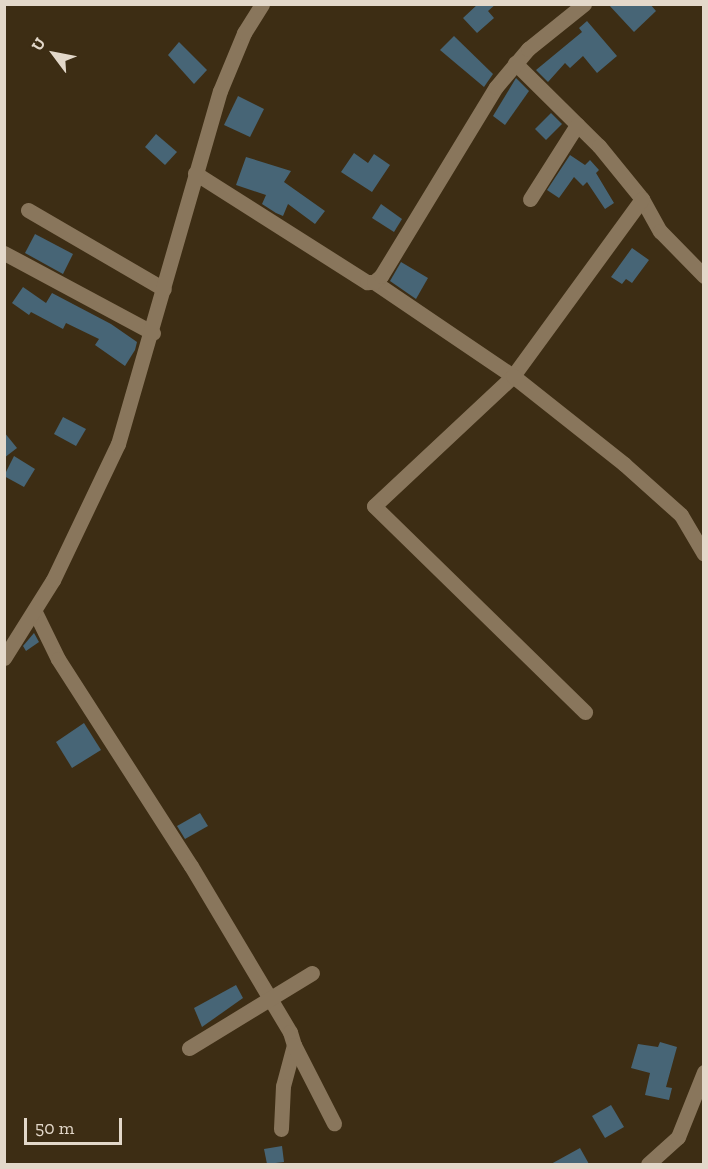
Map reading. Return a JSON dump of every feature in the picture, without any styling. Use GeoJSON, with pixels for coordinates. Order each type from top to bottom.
{"type":"FeatureCollection","features":[{"type":"Feature","properties":{"kind":"street"},"geometry":{"type":"LineString","coordinates":[[4,658],[35,612],[118,444],[153,333],[195,173],[220,91],[244,33],[262,4]]}},
{"type":"Feature","properties":{"kind":"street"},"geometry":{"type":"LineString","coordinates":[[374,282],[515,63],[584,4]]}},
{"type":"Feature","properties":{"kind":"street"},"geometry":{"type":"LineString","coordinates":[[515,63],[577,125],[642,199],[660,231],[704,276]]}},
{"type":"Feature","properties":{"kind":"street"},"geometry":{"type":"LineString","coordinates":[[530,199],[577,125]]}},
{"type":"Feature","properties":{"kind":"street"},"geometry":{"type":"LineString","coordinates":[[195,173],[367,282],[374,282],[513,376],[624,464],[681,515],[704,554]]}},
{"type":"Feature","properties":{"kind":"street"},"geometry":{"type":"LineString","coordinates":[[585,712],[375,506],[513,376],[642,199]]}},
{"type":"Feature","properties":{"kind":"street"},"geometry":{"type":"LineString","coordinates":[[28,210],[164,289]]}},
{"type":"Feature","properties":{"kind":"street"},"geometry":{"type":"LineString","coordinates":[[4,253],[153,333]]}},
{"type":"Feature","properties":{"kind":"street"},"geometry":{"type":"LineString","coordinates":[[35,612],[58,658],[271,1000],[334,1123]]}},
{"type":"Feature","properties":{"kind":"street"},"geometry":{"type":"LineString","coordinates":[[189,1048],[312,973]]}},
{"type":"Feature","properties":{"kind":"street"},"geometry":{"type":"LineString","coordinates":[[281,1129],[283,1086],[294,1045]]}},
{"type":"Feature","properties":{"kind":"street"},"geometry":{"type":"LineString","coordinates":[[648,1164],[678,1137],[704,1072]]}},
{"type":"Feature","properties":{"kind":"building"},"geometry":{"type":"Polygon","coordinates":[[[478,4],[496,4],[488,11],[494,18],[477,33],[463,18],[478,4]]]}},
{"type":"Feature","properties":{"kind":"building"},"geometry":{"type":"Polygon","coordinates":[[[608,4],[650,4],[656,11],[634,32],[608,4]]]}},
{"type":"Feature","properties":{"kind":"building"},"geometry":{"type":"Polygon","coordinates":[[[587,21],[617,56],[597,73],[583,56],[570,68],[565,63],[548,82],[536,70],[582,32],[579,28],[587,21]]]}},
{"type":"Feature","properties":{"kind":"building"},"geometry":{"type":"Polygon","coordinates":[[[454,36],[493,74],[484,87],[440,50],[454,36]]]}},
{"type":"Feature","properties":{"kind":"building"},"geometry":{"type":"Polygon","coordinates":[[[179,42],[207,70],[194,84],[168,55],[179,42]]]}},
{"type":"Feature","properties":{"kind":"building"},"geometry":{"type":"Polygon","coordinates":[[[516,78],[529,91],[505,125],[493,116],[516,78]]]}},
{"type":"Feature","properties":{"kind":"building"},"geometry":{"type":"Polygon","coordinates":[[[238,96],[264,109],[250,137],[224,125],[238,96]]]}},
{"type":"Feature","properties":{"kind":"building"},"geometry":{"type":"Polygon","coordinates":[[[551,113],[562,124],[546,140],[535,129],[551,113]]]}},
{"type":"Feature","properties":{"kind":"building"},"geometry":{"type":"Polygon","coordinates":[[[156,134],[177,152],[165,165],[145,147],[156,134]]]}},
{"type":"Feature","properties":{"kind":"building"},"geometry":{"type":"Polygon","coordinates":[[[354,153],[368,163],[374,154],[390,165],[372,192],[341,172],[354,153]]]}},
{"type":"Feature","properties":{"kind":"building"},"geometry":{"type":"Polygon","coordinates":[[[570,155],[585,165],[590,160],[599,170],[596,173],[614,203],[605,209],[587,182],[583,186],[574,177],[559,198],[547,190],[570,155]]]}},
{"type":"Feature","properties":{"kind":"building"},"geometry":{"type":"Polygon","coordinates":[[[246,157],[291,171],[284,182],[325,211],[315,224],[288,204],[283,216],[276,213],[262,204],[266,195],[236,185],[246,157]]]}},
{"type":"Feature","properties":{"kind":"building"},"geometry":{"type":"Polygon","coordinates":[[[381,204],[402,219],[394,232],[372,218],[381,204]]]}},
{"type":"Feature","properties":{"kind":"building"},"geometry":{"type":"Polygon","coordinates":[[[35,234],[73,254],[63,274],[25,253],[35,234]]]}},
{"type":"Feature","properties":{"kind":"building"},"geometry":{"type":"Polygon","coordinates":[[[632,248],[649,260],[632,283],[626,279],[622,284],[611,277],[632,248]]]}},
{"type":"Feature","properties":{"kind":"building"},"geometry":{"type":"Polygon","coordinates":[[[401,262],[428,278],[416,299],[390,281],[401,262]]]}},
{"type":"Feature","properties":{"kind":"building"},"geometry":{"type":"Polygon","coordinates":[[[23,287],[46,303],[52,293],[111,324],[137,342],[125,366],[95,345],[99,339],[66,323],[63,329],[31,312],[29,315],[12,303],[23,287]]]}},
{"type":"Feature","properties":{"kind":"building"},"geometry":{"type":"Polygon","coordinates":[[[63,417],[86,429],[76,446],[54,434],[63,417]]]}},
{"type":"Feature","properties":{"kind":"building"},"geometry":{"type":"Polygon","coordinates":[[[4,432],[17,448],[4,458],[4,432]]]}},
{"type":"Feature","properties":{"kind":"building"},"geometry":{"type":"Polygon","coordinates":[[[14,456],[35,469],[24,487],[4,476],[14,456]]]}},
{"type":"Feature","properties":{"kind":"building"},"geometry":{"type":"Polygon","coordinates":[[[34,633],[39,642],[26,651],[23,646],[34,633]]]}},
{"type":"Feature","properties":{"kind":"building"},"geometry":{"type":"Polygon","coordinates":[[[84,723],[101,750],[72,768],[56,742],[84,723]]]}},
{"type":"Feature","properties":{"kind":"building"},"geometry":{"type":"Polygon","coordinates":[[[200,813],[208,826],[185,839],[177,826],[200,813]]]}},
{"type":"Feature","properties":{"kind":"building"},"geometry":{"type":"Polygon","coordinates":[[[236,985],[243,998],[202,1027],[194,1008],[236,985]]]}},
{"type":"Feature","properties":{"kind":"building"},"geometry":{"type":"Polygon","coordinates":[[[660,1042],[677,1047],[666,1087],[672,1088],[669,1100],[645,1095],[650,1073],[631,1068],[638,1044],[658,1047],[660,1042]]]}},
{"type":"Feature","properties":{"kind":"building"},"geometry":{"type":"Polygon","coordinates":[[[611,1105],[624,1127],[605,1138],[592,1116],[611,1105]]]}},
{"type":"Feature","properties":{"kind":"building"},"geometry":{"type":"Polygon","coordinates":[[[282,1146],[284,1162],[267,1164],[264,1149],[282,1146]]]}},
{"type":"Feature","properties":{"kind":"building"},"geometry":{"type":"Polygon","coordinates":[[[580,1148],[589,1164],[551,1164],[580,1148]]]}}]}
